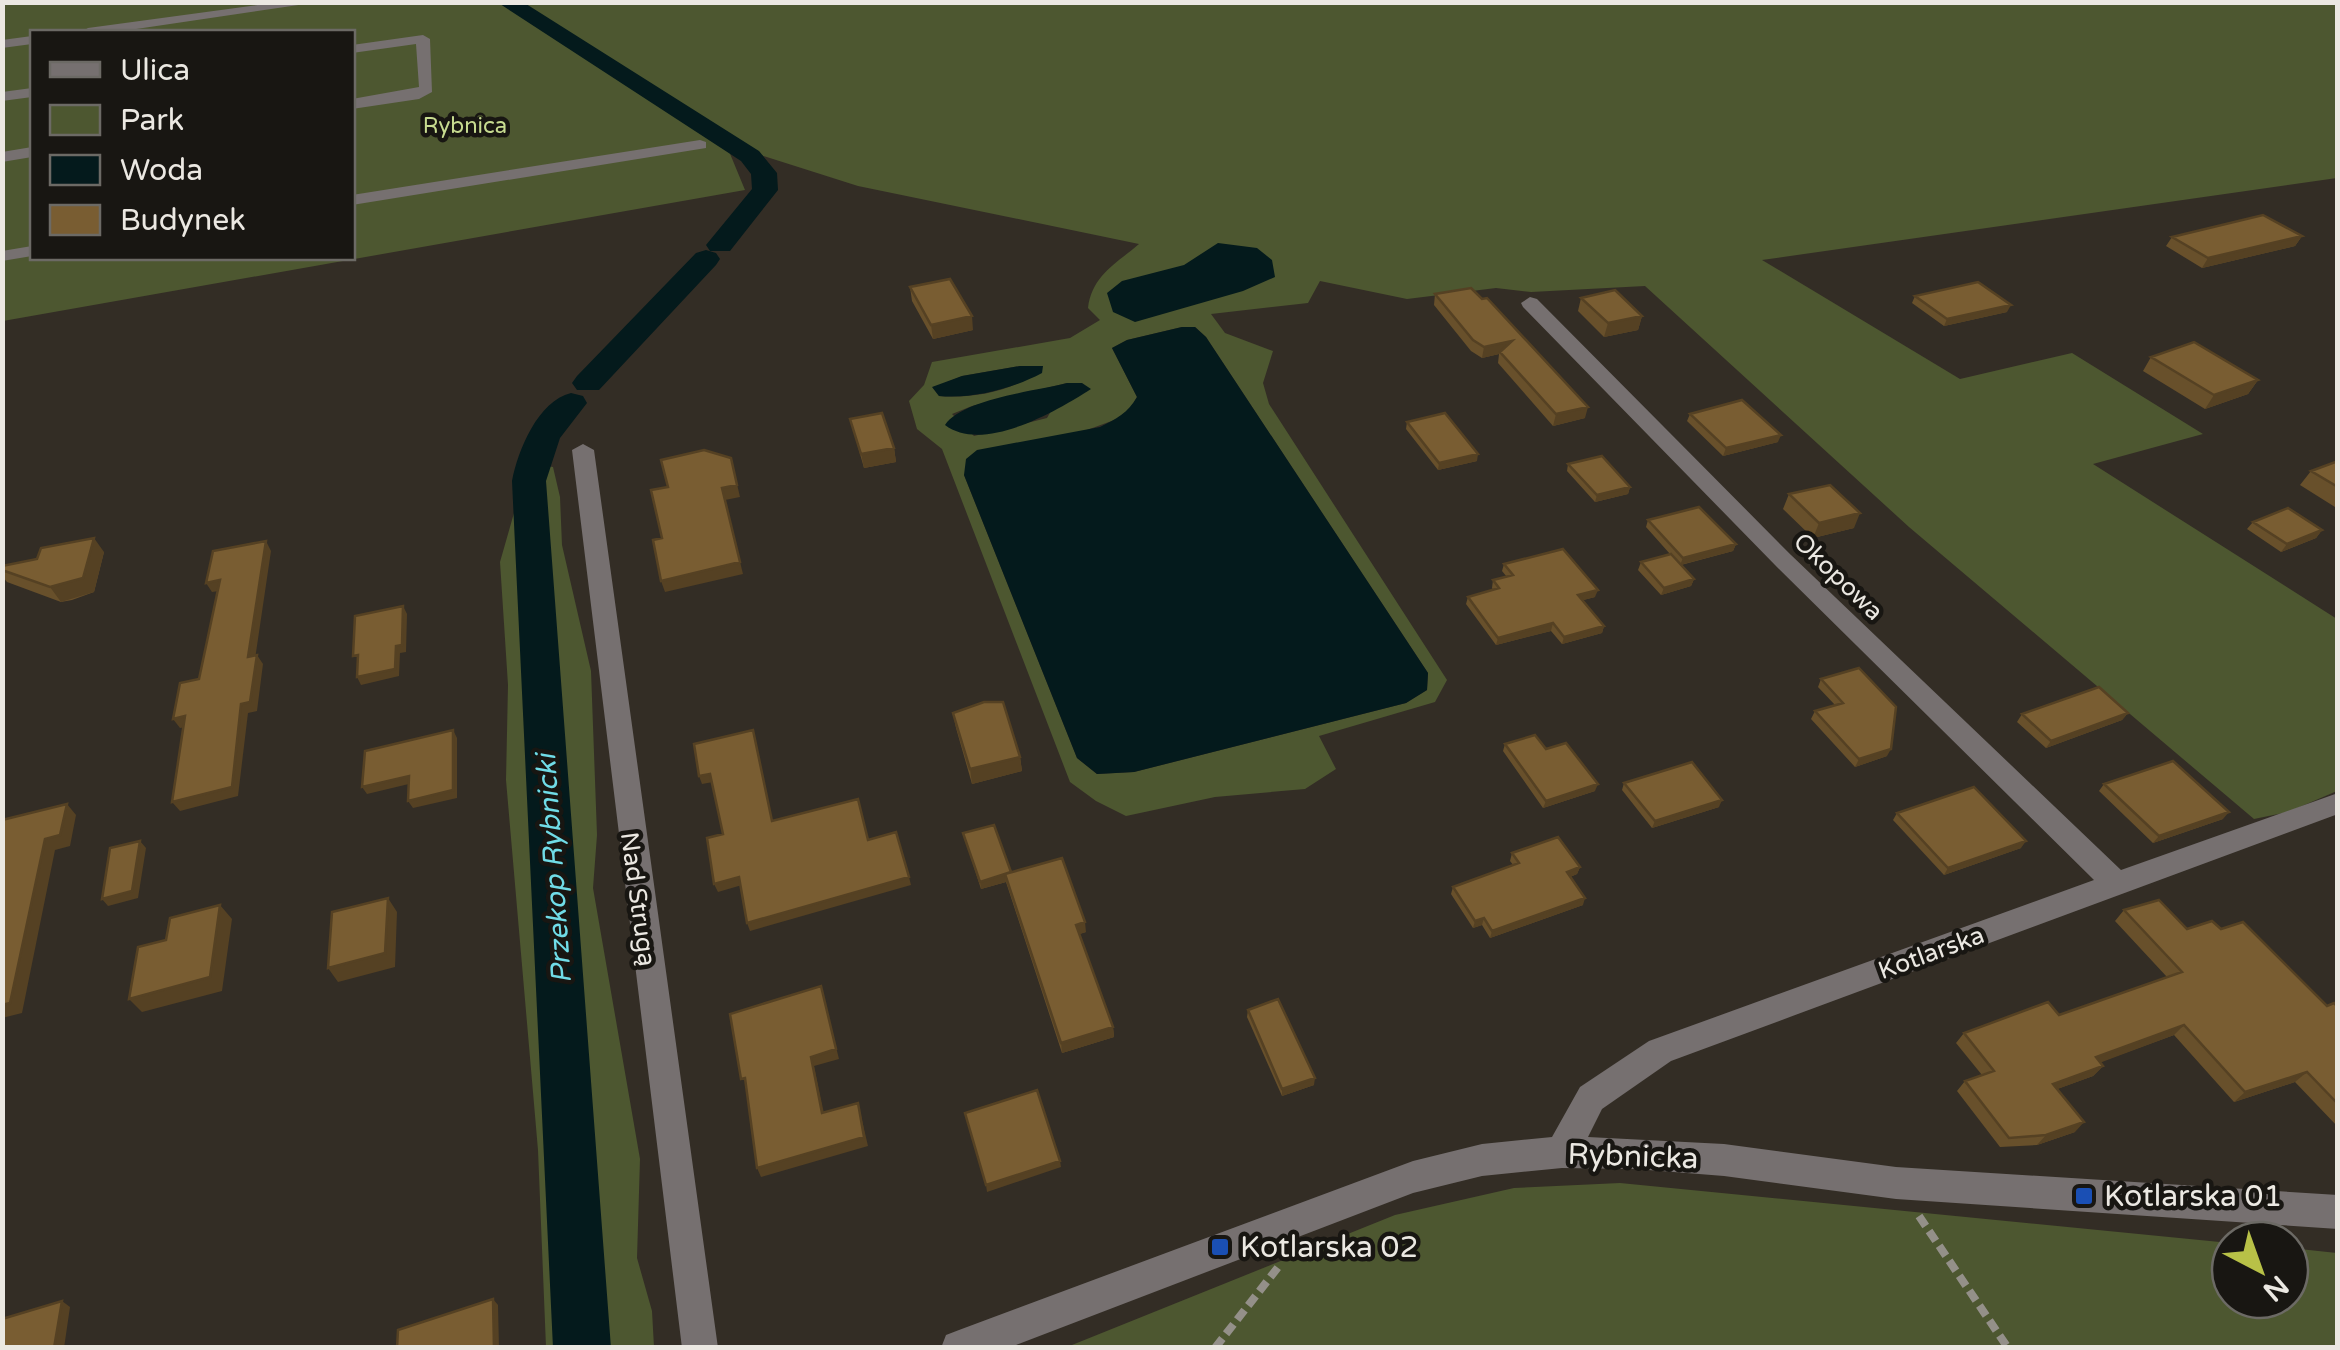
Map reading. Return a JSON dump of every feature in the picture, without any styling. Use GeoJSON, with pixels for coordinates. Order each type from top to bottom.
{"type":"FeatureCollection","features":[{"type":"Feature","properties":{"kind":"street"},"geometry":{"type":"LineString","coordinates":[[103,30],[312,2]]}},
{"type":"Feature","properties":{"kind":"street"},"geometry":{"type":"LineString","coordinates":[[355,49],[423,39],[427,88],[418,94],[355,104]]}},
{"type":"Feature","properties":{"kind":"street"},"geometry":{"type":"LineString","coordinates":[[2,44],[30,40]]}},
{"type":"Feature","properties":{"kind":"street"},"geometry":{"type":"LineString","coordinates":[[2,97],[30,93]]}},
{"type":"Feature","properties":{"kind":"street"},"geometry":{"type":"LineString","coordinates":[[355,200],[700,145]]}},
{"type":"Feature","properties":{"kind":"street"},"geometry":{"type":"LineString","coordinates":[[2,157],[30,152]]}},
{"type":"Feature","properties":{"kind":"street"},"geometry":{"type":"LineString","coordinates":[[2,256],[30,251]]}},
{"type":"Feature","properties":{"kind":"street","name":"Okopowa"},"geometry":{"type":"LineString","coordinates":[[1530,303],[1783,560],[2115,883]]}},
{"type":"Feature","properties":{"kind":"street","name":"Nad Strugą"},"geometry":{"type":"LineString","coordinates":[[583,450],[700,1348]]}},
{"type":"Feature","properties":{"kind":"street","name":"Kotlarska"},"geometry":{"type":"LineString","coordinates":[[1562,1152],[1590,1098],[1660,1051],[2338,803]]}},
{"type":"Feature","properties":{"kind":"street","name":"Rybnicka"},"geometry":{"type":"LineString","coordinates":[[958,1348],[1413,1177],[1482,1160],[1562,1152],[1724,1160],[1896,1183],[2338,1212]]}},
{"type":"Feature","properties":{"kind":"path"},"geometry":{"type":"LineString","coordinates":[[1896,1183],[2008,1348]]}},
{"type":"Feature","properties":{"kind":"path"},"geometry":{"type":"LineString","coordinates":[[1215,1348],[1288,1255]]}},
{"type":"Feature","properties":{"kind":"green space","name":"Rybnica"},"geometry":{"type":"Polygon","coordinates":[[[3,3],[2337,3],[2337,178],[1762,260],[1960,379],[2072,353],[2203,434],[2093,464],[2337,619],[2337,791],[2288,812],[2254,819],[1909,527],[1645,286],[1531,292],[1496,288],[1407,299],[1320,281],[1308,303],[1211,314],[1225,333],[1273,351],[1263,383],[1269,404],[1447,680],[1435,702],[1319,736],[1336,769],[1305,789],[1215,797],[1126,816],[1070,782],[942,449],[917,429],[909,401],[924,385],[932,362],[1070,338],[1100,320],[1088,308],[1095,287],[1107,271],[1139,244],[858,186],[726,144],[745,190],[355,259],[355,30],[30,30],[30,260],[349,260],[3,321],[3,3]],[[1195,327],[1127,340],[1112,348],[1137,397],[1117,419],[964,475],[1077,758],[1097,774],[1134,772],[1406,703],[1427,690],[1428,673],[1206,337],[1195,327]],[[1043,366],[962,376],[933,388],[939,396],[980,394],[1021,382],[1043,366]],[[1067,383],[952,414],[974,436],[1047,418],[1067,383]]]}},
{"type":"Feature","properties":{"kind":"green space"},"geometry":{"type":"Polygon","coordinates":[[[540,465],[553,467],[560,497],[562,545],[591,671],[597,835],[593,888],[640,1159],[637,1258],[652,1311],[654,1347],[546,1347],[538,1150],[506,780],[508,685],[500,562],[516,506],[516,476],[540,465]]]}},
{"type":"Feature","properties":{"kind":"green space"},"geometry":{"type":"Polygon","coordinates":[[[1620,1183],[2210,1241],[2210,1320],[2310,1320],[2310,1250],[2337,1253],[2337,1347],[1067,1347],[1395,1215],[1514,1188],[1620,1183]]]}},
{"type":"Feature","properties":{"kind":"water"},"geometry":{"type":"Polygon","coordinates":[[[1218,243],[1257,248],[1272,260],[1275,277],[1243,291],[1135,322],[1113,312],[1107,293],[1122,281],[1184,265],[1218,243]]]}},
{"type":"Feature","properties":{"kind":"water"},"geometry":{"type":"Polygon","coordinates":[[[1195,327],[1206,337],[1428,673],[1427,690],[1406,703],[1134,772],[1097,774],[1077,758],[964,475],[966,459],[977,450],[1100,427],[1116,418],[1137,397],[1112,348],[1127,340],[1195,327]]]}},
{"type":"Feature","properties":{"kind":"water"},"geometry":{"type":"Polygon","coordinates":[[[1043,366],[1042,373],[978,394],[939,396],[932,387],[962,376],[1043,366]]]}},
{"type":"Feature","properties":{"kind":"water"},"geometry":{"type":"Polygon","coordinates":[[[1082,383],[1091,389],[1020,426],[979,435],[961,433],[945,425],[954,416],[983,402],[1082,383]]]}},
{"type":"Feature","properties":{"kind":"building"},"geometry":{"type":"Polygon","coordinates":[[[2263,215],[2302,236],[2208,258],[2172,237],[2263,215]]]}},
{"type":"Feature","properties":{"kind":"building"},"geometry":{"type":"Polygon","coordinates":[[[950,279],[972,316],[931,325],[910,287],[950,279]]]}},
{"type":"Feature","properties":{"kind":"building"},"geometry":{"type":"Polygon","coordinates":[[[1978,282],[2011,305],[1947,319],[1915,296],[1978,282]]]}},
{"type":"Feature","properties":{"kind":"building"},"geometry":{"type":"Polygon","coordinates":[[[1471,288],[1482,299],[1487,298],[1588,407],[1556,414],[1500,352],[1512,341],[1484,347],[1473,340],[1435,294],[1471,288]]]}},
{"type":"Feature","properties":{"kind":"building"},"geometry":{"type":"Polygon","coordinates":[[[1615,290],[1642,316],[1608,323],[1581,298],[1615,290]]]}},
{"type":"Feature","properties":{"kind":"building"},"geometry":{"type":"Polygon","coordinates":[[[2194,342],[2258,380],[2214,395],[2151,357],[2194,342]]]}},
{"type":"Feature","properties":{"kind":"building"},"geometry":{"type":"Polygon","coordinates":[[[1742,400],[1781,435],[1726,448],[1690,414],[1742,400]]]}},
{"type":"Feature","properties":{"kind":"building"},"geometry":{"type":"Polygon","coordinates":[[[882,413],[894,448],[861,454],[850,419],[882,413]]]}},
{"type":"Feature","properties":{"kind":"building"},"geometry":{"type":"Polygon","coordinates":[[[1445,413],[1478,454],[1439,463],[1407,422],[1445,413]]]}},
{"type":"Feature","properties":{"kind":"building"},"geometry":{"type":"Polygon","coordinates":[[[704,450],[731,458],[737,485],[722,488],[740,562],[661,581],[653,540],[662,538],[651,490],[668,487],[661,460],[704,450]]]}},
{"type":"Feature","properties":{"kind":"building"},"geometry":{"type":"Polygon","coordinates":[[[1602,456],[1630,487],[1597,495],[1568,464],[1602,456]]]}},
{"type":"Feature","properties":{"kind":"building"},"geometry":{"type":"Polygon","coordinates":[[[2338,461],[2338,487],[2311,471],[2338,461]]]}},
{"type":"Feature","properties":{"kind":"building"},"geometry":{"type":"Polygon","coordinates":[[[1830,485],[1860,513],[1819,523],[1789,494],[1830,485]]]}},
{"type":"Feature","properties":{"kind":"building"},"geometry":{"type":"Polygon","coordinates":[[[1699,507],[1736,544],[1683,558],[1648,520],[1699,507]]]}},
{"type":"Feature","properties":{"kind":"building"},"geometry":{"type":"Polygon","coordinates":[[[2288,508],[2322,530],[2287,544],[2253,522],[2288,508]]]}},
{"type":"Feature","properties":{"kind":"building"},"geometry":{"type":"Polygon","coordinates":[[[94,538],[83,578],[50,587],[2,570],[2,566],[37,559],[41,548],[94,538]]]}},
{"type":"Feature","properties":{"kind":"building"},"geometry":{"type":"Polygon","coordinates":[[[266,541],[248,657],[257,655],[250,702],[241,704],[232,787],[172,802],[185,716],[173,719],[180,683],[199,679],[220,580],[206,583],[213,551],[266,541]]]}},
{"type":"Feature","properties":{"kind":"building"},"geometry":{"type":"Polygon","coordinates":[[[1563,549],[1598,590],[1578,595],[1604,626],[1564,637],[1553,623],[1498,638],[1468,597],[1499,588],[1493,580],[1513,575],[1504,564],[1563,549]]]}},
{"type":"Feature","properties":{"kind":"building"},"geometry":{"type":"Polygon","coordinates":[[[1671,554],[1694,579],[1664,588],[1641,562],[1671,554]]]}},
{"type":"Feature","properties":{"kind":"building"},"geometry":{"type":"Polygon","coordinates":[[[403,606],[402,645],[396,646],[395,669],[357,677],[358,655],[353,656],[355,616],[403,606]]]}},
{"type":"Feature","properties":{"kind":"building"},"geometry":{"type":"Polygon","coordinates":[[[1859,668],[1896,707],[1891,749],[1859,759],[1815,711],[1843,703],[1821,679],[1859,668]]]}},
{"type":"Feature","properties":{"kind":"building"},"geometry":{"type":"Polygon","coordinates":[[[2099,687],[2128,713],[2051,741],[2022,714],[2099,687]]]}},
{"type":"Feature","properties":{"kind":"building"},"geometry":{"type":"Polygon","coordinates":[[[984,702],[1003,702],[1020,757],[970,769],[953,713],[984,702]]]}},
{"type":"Feature","properties":{"kind":"building"},"geometry":{"type":"Polygon","coordinates":[[[453,730],[453,790],[408,801],[409,776],[362,787],[365,751],[453,730]]]}},
{"type":"Feature","properties":{"kind":"building"},"geometry":{"type":"Polygon","coordinates":[[[753,730],[772,821],[858,799],[868,840],[896,832],[909,877],[747,923],[739,877],[714,884],[707,838],[723,834],[710,774],[699,776],[694,744],[753,730]]]}},
{"type":"Feature","properties":{"kind":"building"},"geometry":{"type":"Polygon","coordinates":[[[1535,735],[1546,749],[1566,743],[1598,784],[1546,801],[1505,744],[1535,735]]]}},
{"type":"Feature","properties":{"kind":"building"},"geometry":{"type":"Polygon","coordinates":[[[2173,761],[2229,812],[2159,836],[2104,784],[2173,761]]]}},
{"type":"Feature","properties":{"kind":"building"},"geometry":{"type":"Polygon","coordinates":[[[1692,762],[1722,800],[1655,821],[1624,783],[1692,762]]]}},
{"type":"Feature","properties":{"kind":"building"},"geometry":{"type":"Polygon","coordinates":[[[1974,787],[2026,841],[1948,868],[1897,813],[1974,787]]]}},
{"type":"Feature","properties":{"kind":"building"},"geometry":{"type":"Polygon","coordinates":[[[67,804],[60,835],[45,839],[10,1003],[2,1005],[2,820],[67,804]]]}},
{"type":"Feature","properties":{"kind":"building"},"geometry":{"type":"Polygon","coordinates":[[[994,825],[1011,872],[980,882],[963,833],[994,825]]]}},
{"type":"Feature","properties":{"kind":"building"},"geometry":{"type":"Polygon","coordinates":[[[1558,837],[1580,867],[1567,872],[1585,898],[1492,931],[1484,918],[1475,921],[1453,887],[1519,863],[1512,853],[1558,837]]]}},
{"type":"Feature","properties":{"kind":"building"},"geometry":{"type":"Polygon","coordinates":[[[140,841],[132,891],[102,899],[110,848],[140,841]]]}},
{"type":"Feature","properties":{"kind":"building"},"geometry":{"type":"Polygon","coordinates":[[[1062,858],[1085,922],[1076,925],[1113,1027],[1061,1043],[1005,874],[1062,858]]]}},
{"type":"Feature","properties":{"kind":"building"},"geometry":{"type":"Polygon","coordinates":[[[388,898],[385,953],[328,968],[332,912],[388,898]]]}},
{"type":"Feature","properties":{"kind":"building"},"geometry":{"type":"Polygon","coordinates":[[[2159,900],[2187,929],[2212,921],[2221,929],[2243,922],[2327,1006],[2334,1003],[2338,1007],[2338,1104],[2307,1072],[2245,1092],[2184,1025],[2096,1057],[2103,1066],[2053,1084],[2084,1122],[2046,1135],[2009,1138],[1965,1081],[1994,1071],[1964,1033],[2048,1002],[2059,1015],[2182,972],[2124,910],[2159,900]]]}},
{"type":"Feature","properties":{"kind":"building"},"geometry":{"type":"Polygon","coordinates":[[[220,905],[210,977],[129,999],[138,947],[166,940],[170,918],[220,905]]]}},
{"type":"Feature","properties":{"kind":"building"},"geometry":{"type":"Polygon","coordinates":[[[821,986],[836,1049],[811,1057],[822,1113],[858,1103],[864,1137],[757,1168],[745,1078],[741,1079],[730,1014],[821,986]]]}},
{"type":"Feature","properties":{"kind":"building"},"geometry":{"type":"Polygon","coordinates":[[[1278,999],[1315,1078],[1282,1089],[1248,1010],[1278,999]]]}},
{"type":"Feature","properties":{"kind":"building"},"geometry":{"type":"Polygon","coordinates":[[[1037,1090],[1060,1161],[986,1185],[965,1113],[1037,1090]]]}},
{"type":"Feature","properties":{"kind":"building"},"geometry":{"type":"Polygon","coordinates":[[[493,1299],[494,1348],[397,1348],[398,1330],[493,1299]]]}},
{"type":"Feature","properties":{"kind":"building"},"geometry":{"type":"Polygon","coordinates":[[[62,1301],[54,1348],[2,1348],[2,1319],[62,1301]]]}},
{"type":"Feature","properties":{"kind":"waterway","name":"Przekop Rybnicki"},"geometry":{"type":"LineString","coordinates":[[507,2],[750,156],[764,173],[765,190],[720,245]]}},
{"type":"Feature","properties":{"kind":"waterway","name":"Przekop Rybnicki"},"geometry":{"type":"LineString","coordinates":[[588,383],[706,259]]}},
{"type":"Feature","properties":{"kind":"waterway","name":"Przekop Rybnicki"},"geometry":{"type":"LineString","coordinates":[[571,403],[543,438],[529,481],[582,1348]]}},
{"type":"Feature","properties":{"kind":"place","name":"Kotlarska 01"},"geometry":{"type":"Point","coordinates":[2084,1196]}},
{"type":"Feature","properties":{"kind":"place","name":"Kotlarska 02"},"geometry":{"type":"Point","coordinates":[1220,1247]}}]}
